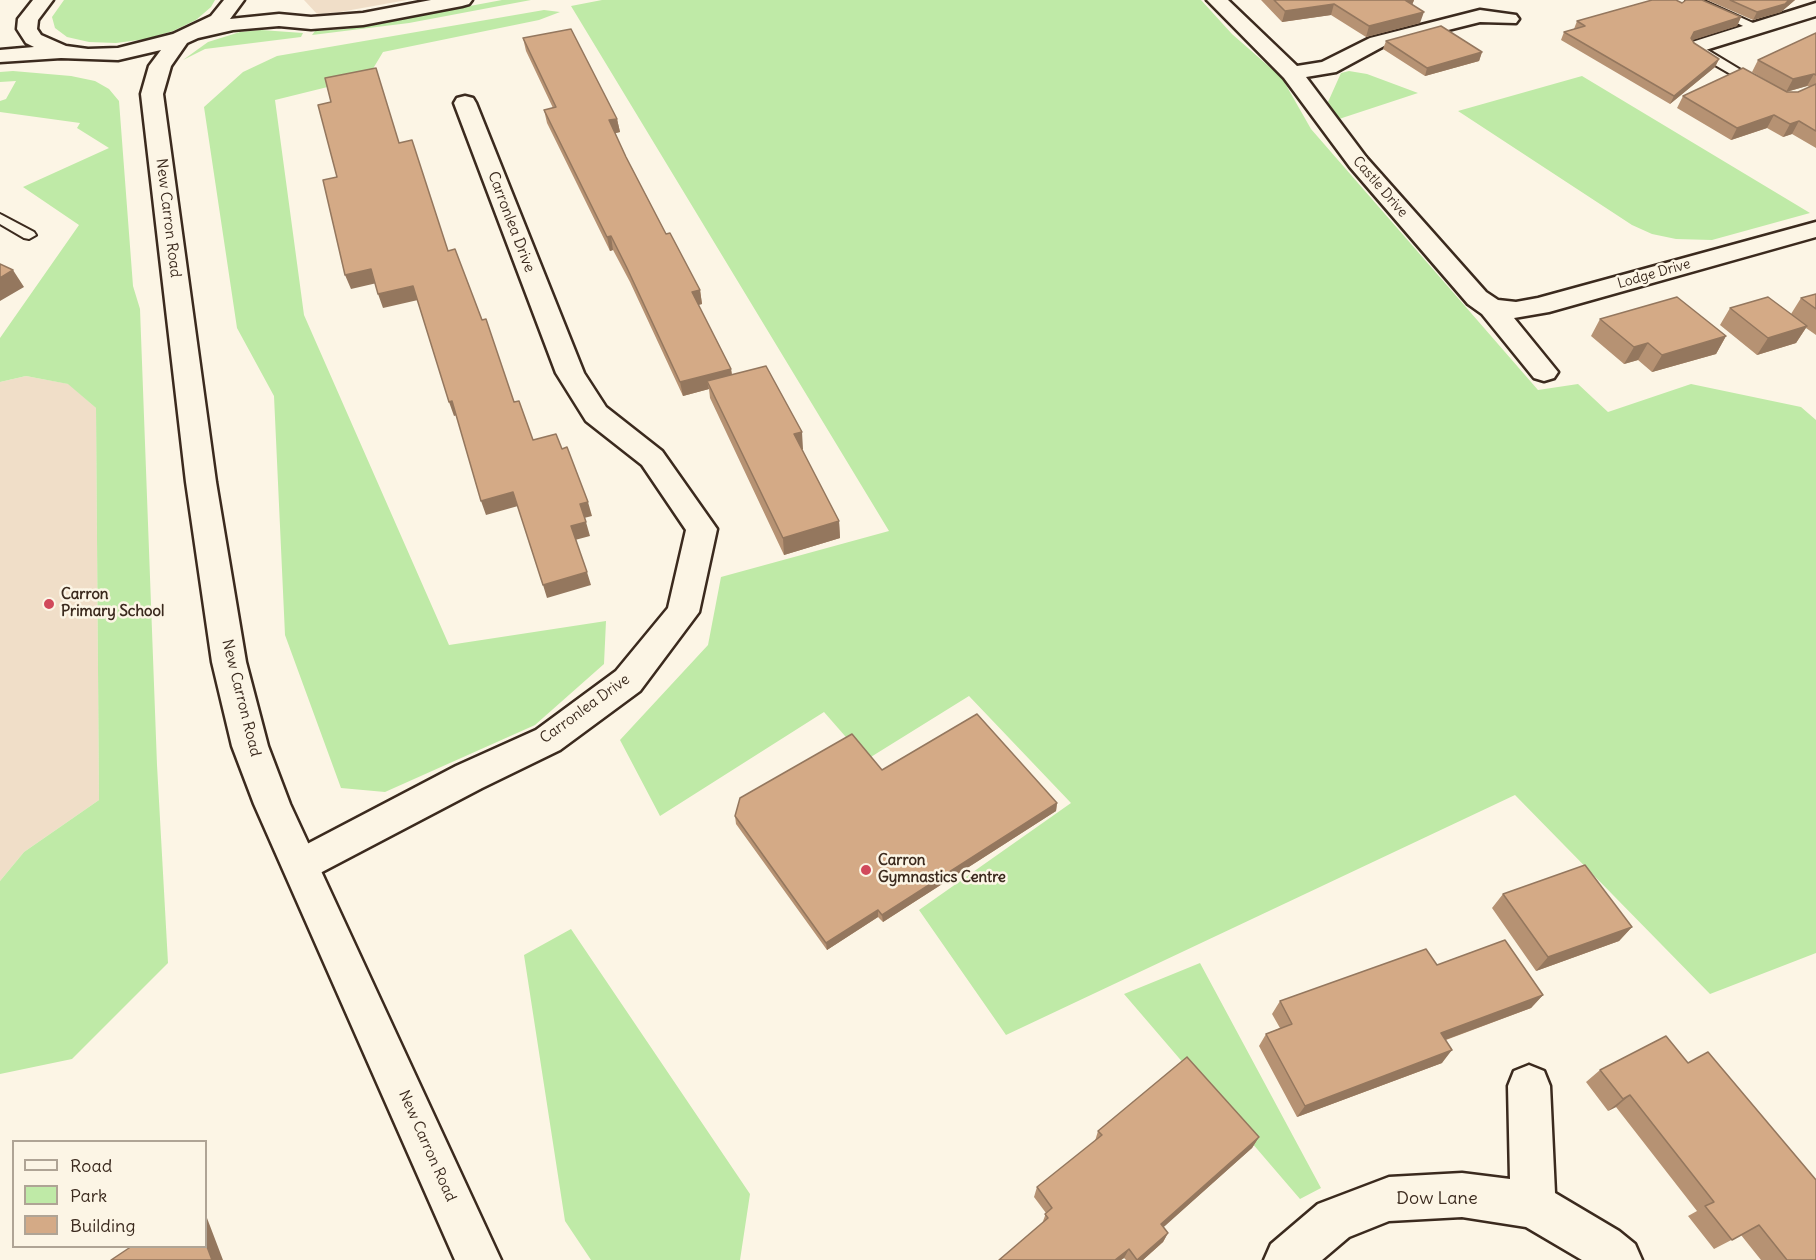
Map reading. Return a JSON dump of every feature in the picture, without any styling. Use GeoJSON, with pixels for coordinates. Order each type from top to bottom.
{"type":"FeatureCollection","features":[{"type":"Feature","properties":{"kind":"street"},"geometry":{"type":"LineString","coordinates":[[189,36],[218,20],[232,6],[234,0]]}},
{"type":"Feature","properties":{"kind":"street"},"geometry":{"type":"LineString","coordinates":[[245,0],[262,14],[279,20]]}},
{"type":"Feature","properties":{"kind":"street"},"geometry":{"type":"LineString","coordinates":[[0,56],[61,52],[88,55],[118,54],[233,24],[279,20],[336,22],[462,0]]}},
{"type":"Feature","properties":{"kind":"street","name":"Castle Drive"},"geometry":{"type":"LineString","coordinates":[[1217,0],[1292,73],[1358,162],[1477,298],[1491,308],[1544,372]]}},
{"type":"Feature","properties":{"kind":"street"},"geometry":{"type":"LineString","coordinates":[[4,26],[40,2]]}},
{"type":"Feature","properties":{"kind":"street"},"geometry":{"type":"LineString","coordinates":[[40,2],[28,19],[27,30],[33,39],[61,52]]}},
{"type":"Feature","properties":{"kind":"street"},"geometry":{"type":"LineString","coordinates":[[1699,46],[1816,9]]}},
{"type":"Feature","properties":{"kind":"street"},"geometry":{"type":"LineString","coordinates":[[1292,73],[1328,67],[1353,52],[1377,42],[1480,16],[1509,19]]}},
{"type":"Feature","properties":{"kind":"street","name":"New Carron Road"},"geometry":{"type":"LineString","coordinates":[[189,36],[140,83],[229,662],[250,746],[272,804],[478,1260]]}},
{"type":"Feature","properties":{"kind":"street"},"geometry":{"type":"LineString","coordinates":[[88,55],[114,64],[140,83]]}},
{"type":"Feature","properties":{"kind":"street","name":"Carronlea Drive"},"geometry":{"type":"LineString","coordinates":[[301,866],[469,777],[548,740],[628,681],[683,612],[702,529],[652,458],[596,414],[570,373],[465,103]]}},
{"type":"Feature","properties":{"kind":"street","name":"Lodge Drive"},"geometry":{"type":"LineString","coordinates":[[1491,308],[1516,310],[1540,306],[1816,230]]}},
{"type":"Feature","properties":{"kind":"street"},"geometry":{"type":"LineString","coordinates":[[1529,1086],[1533,1205]]}},
{"type":"Feature","properties":{"kind":"street","name":"Dow Lane"},"geometry":{"type":"LineString","coordinates":[[1287,1260],[1334,1220],[1389,1199],[1461,1195],[1533,1205],[1603,1247],[1619,1260]]}},
{"type":"Feature","properties":{"kind":"lane"},"geometry":{"type":"LineString","coordinates":[[1692,0],[1756,27]]}},
{"type":"Feature","properties":{"kind":"lane"},"geometry":{"type":"LineString","coordinates":[[1699,46],[1700,51],[1766,88]]}},
{"type":"Feature","properties":{"kind":"lane"},"geometry":{"type":"LineString","coordinates":[[0,218],[30,235]]}},
{"type":"Feature","properties":{"kind":"shaded area"},"geometry":{"type":"Polygon","coordinates":[[[304,0],[407,0],[317,14],[304,0]]]}},
{"type":"Feature","properties":{"kind":"shaded area","name":"Carron Primary School"},"geometry":{"type":"Polygon","coordinates":[[[26,376],[69,384],[96,408],[99,800],[24,852],[0,881],[0,382],[26,376]]]}},
{"type":"Feature","properties":{"kind":"green space"},"geometry":{"type":"Polygon","coordinates":[[[64,0],[215,0],[211,7],[196,20],[173,31],[146,39],[116,43],[89,42],[67,37],[55,28],[52,17],[64,0]]]}},
{"type":"Feature","properties":{"kind":"green space"},"geometry":{"type":"Polygon","coordinates":[[[502,0],[531,0],[409,23],[312,35],[315,31],[346,29],[502,0]]]}},
{"type":"Feature","properties":{"kind":"green space"},"geometry":{"type":"Polygon","coordinates":[[[602,0],[1201,0],[1232,34],[1282,78],[1311,129],[1538,390],[1578,384],[1608,412],[1691,384],[1801,407],[1816,420],[1816,953],[1710,994],[1515,795],[1006,1035],[919,910],[1071,803],[969,696],[866,760],[824,712],[660,816],[620,740],[708,645],[721,577],[889,531],[571,6],[602,0]]]}},
{"type":"Feature","properties":{"kind":"green space"},"geometry":{"type":"Polygon","coordinates":[[[544,10],[560,12],[539,20],[383,52],[368,77],[275,100],[304,315],[449,645],[606,621],[604,664],[535,725],[385,792],[341,788],[285,635],[274,396],[237,328],[204,107],[243,72],[277,56],[544,10]]]}},
{"type":"Feature","properties":{"kind":"green space"},"geometry":{"type":"Polygon","coordinates":[[[261,30],[303,33],[301,37],[205,49],[183,60],[208,42],[240,32],[261,30]]]}},
{"type":"Feature","properties":{"kind":"green space"},"geometry":{"type":"Polygon","coordinates":[[[1349,71],[1367,74],[1418,93],[1339,119],[1328,102],[1341,73],[1349,71]]]}},
{"type":"Feature","properties":{"kind":"green space"},"geometry":{"type":"Polygon","coordinates":[[[0,72],[71,76],[95,81],[109,89],[119,101],[133,286],[140,309],[157,765],[168,963],[72,1059],[0,1074],[0,881],[24,852],[99,800],[96,408],[68,384],[26,376],[0,382],[0,338],[79,225],[23,187],[109,148],[77,128],[80,123],[0,112],[0,101],[6,99],[16,81],[0,82],[0,72]]]}},
{"type":"Feature","properties":{"kind":"green space"},"geometry":{"type":"Polygon","coordinates":[[[1582,76],[1810,213],[1712,240],[1676,239],[1652,234],[1632,225],[1458,111],[1582,76]]]}},
{"type":"Feature","properties":{"kind":"green space"},"geometry":{"type":"Polygon","coordinates":[[[571,929],[750,1194],[740,1260],[591,1260],[565,1221],[524,955],[571,929]]]}},
{"type":"Feature","properties":{"kind":"green space"},"geometry":{"type":"Polygon","coordinates":[[[1200,963],[1321,1188],[1300,1199],[1124,994],[1200,963]]]}},
{"type":"Feature","properties":{"kind":"building"},"geometry":{"type":"Polygon","coordinates":[[[1274,0],[1405,0],[1424,12],[1369,26],[1334,4],[1285,11],[1274,0]]]}},
{"type":"Feature","properties":{"kind":"building"},"geometry":{"type":"Polygon","coordinates":[[[1652,0],[1676,0],[1682,3],[1686,0],[1702,0],[1741,17],[1694,32],[1691,38],[1694,43],[1719,59],[1674,96],[1564,32],[1585,26],[1577,21],[1652,0]]]}},
{"type":"Feature","properties":{"kind":"building"},"geometry":{"type":"Polygon","coordinates":[[[1730,0],[1789,0],[1785,4],[1757,12],[1730,0]]]}},
{"type":"Feature","properties":{"kind":"building"},"geometry":{"type":"Polygon","coordinates":[[[1441,26],[1482,52],[1427,68],[1386,41],[1441,26]]]}},
{"type":"Feature","properties":{"kind":"building"},"geometry":{"type":"Polygon","coordinates":[[[571,29],[617,119],[609,120],[626,157],[666,234],[670,233],[700,290],[692,292],[731,369],[680,382],[611,236],[607,237],[544,110],[556,107],[523,38],[571,29]]]}},
{"type":"Feature","properties":{"kind":"building"},"geometry":{"type":"Polygon","coordinates":[[[1816,33],[1816,75],[1793,79],[1758,60],[1816,33]]]}},
{"type":"Feature","properties":{"kind":"building"},"geometry":{"type":"Polygon","coordinates":[[[376,68],[399,143],[412,140],[448,251],[455,249],[482,320],[486,319],[514,402],[519,401],[533,440],[556,434],[562,449],[567,447],[588,502],[580,504],[586,522],[571,526],[587,572],[543,585],[513,492],[481,501],[452,401],[449,402],[413,286],[378,294],[371,269],[345,275],[323,180],[337,177],[318,105],[331,102],[325,78],[376,68]]]}},
{"type":"Feature","properties":{"kind":"building"},"geometry":{"type":"Polygon","coordinates":[[[1743,68],[1787,92],[1798,92],[1816,84],[1816,131],[1799,121],[1790,124],[1774,115],[1737,128],[1683,96],[1743,68]]]}},
{"type":"Feature","properties":{"kind":"building"},"geometry":{"type":"Polygon","coordinates":[[[0,264],[13,270],[0,278],[0,264]]]}},
{"type":"Feature","properties":{"kind":"building"},"geometry":{"type":"Polygon","coordinates":[[[1816,294],[1816,309],[1801,298],[1816,294]]]}},
{"type":"Feature","properties":{"kind":"building"},"geometry":{"type":"Polygon","coordinates":[[[1677,297],[1726,336],[1662,355],[1648,343],[1634,347],[1600,319],[1677,297]]]}},
{"type":"Feature","properties":{"kind":"building"},"geometry":{"type":"Polygon","coordinates":[[[1768,297],[1807,326],[1768,338],[1730,308],[1768,297]]]}},
{"type":"Feature","properties":{"kind":"building"},"geometry":{"type":"Polygon","coordinates":[[[766,366],[802,432],[794,434],[839,521],[783,538],[707,381],[766,366]]]}},
{"type":"Feature","properties":{"kind":"building","name":"Carron Gymnastics Centre"},"geometry":{"type":"Polygon","coordinates":[[[977,714],[1057,803],[882,915],[878,910],[826,943],[735,816],[740,798],[852,734],[882,770],[977,714]]]}},
{"type":"Feature","properties":{"kind":"building"},"geometry":{"type":"Polygon","coordinates":[[[1585,865],[1632,927],[1548,957],[1503,894],[1585,865]]]}},
{"type":"Feature","properties":{"kind":"building"},"geometry":{"type":"Polygon","coordinates":[[[1505,940],[1543,995],[1441,1033],[1452,1050],[1305,1106],[1266,1034],[1292,1024],[1280,1001],[1426,949],[1437,965],[1505,940]]]}},
{"type":"Feature","properties":{"kind":"building"},"geometry":{"type":"Polygon","coordinates":[[[1666,1036],[1688,1063],[1708,1052],[1816,1180],[1816,1260],[1787,1260],[1759,1225],[1732,1240],[1705,1206],[1714,1202],[1630,1095],[1623,1099],[1600,1070],[1666,1036]]]}},
{"type":"Feature","properties":{"kind":"building"},"geometry":{"type":"Polygon","coordinates":[[[1187,1057],[1259,1137],[1161,1224],[1168,1233],[1137,1260],[1129,1249],[1115,1260],[999,1260],[1048,1218],[1045,1214],[1052,1208],[1037,1187],[1102,1135],[1098,1131],[1187,1057]]]}},
{"type":"Feature","properties":{"kind":"building"},"geometry":{"type":"Polygon","coordinates":[[[207,1247],[212,1260],[111,1260],[129,1248],[207,1247]]]}},
{"type":"Feature","properties":{"kind":"place","name":"Carron Primary School"},"geometry":{"type":"Point","coordinates":[49,604]}},
{"type":"Feature","properties":{"kind":"place","name":"Carron Gymnastics Centre"},"geometry":{"type":"Point","coordinates":[866,870]}}]}
